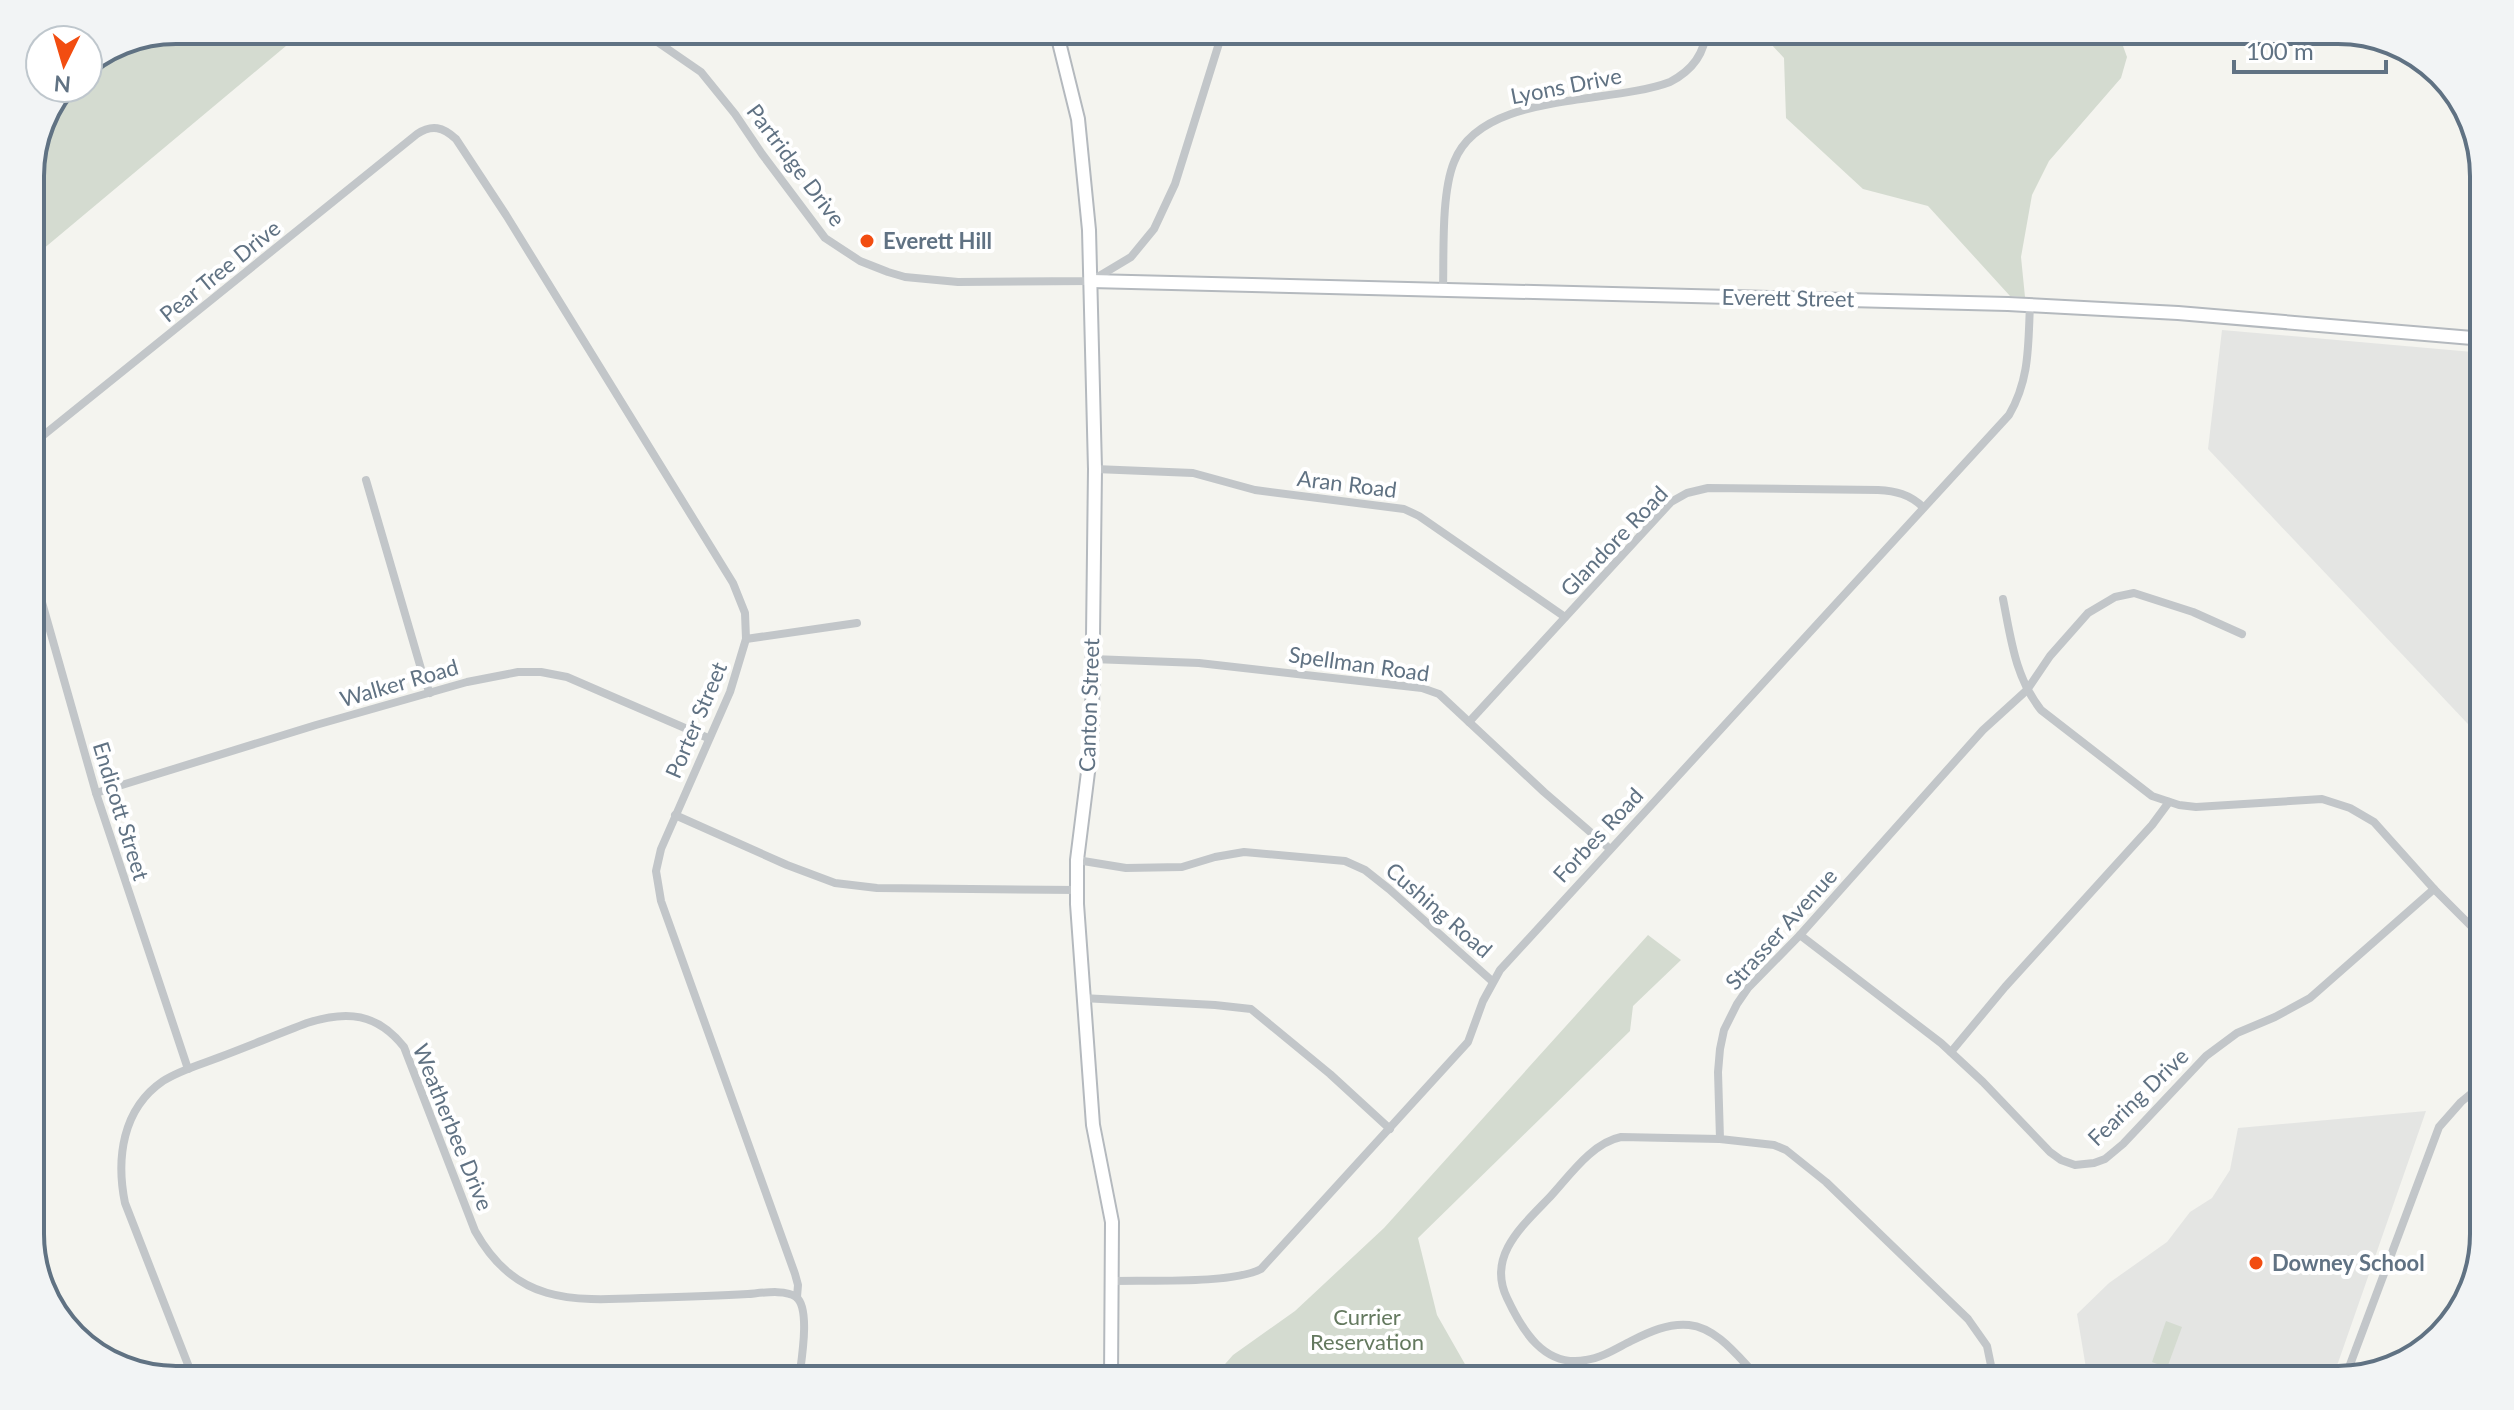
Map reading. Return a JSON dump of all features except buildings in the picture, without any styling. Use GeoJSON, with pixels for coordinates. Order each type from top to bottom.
{"type":"FeatureCollection","features":[{"type":"Feature","properties":{"kind":"street","name":"Partridge Drive"},"geometry":{"type":"LineString","coordinates":[[660,44],[701,72],[814,225],[825,238],[860,261],[897,275],[958,282],[1091,281]]}},
{"type":"Feature","properties":{"kind":"street","name":"Canton Street"},"geometry":{"type":"LineString","coordinates":[[1060,44],[1081,135],[1091,281],[1095,469],[1091,748],[1077,860],[1077,890],[1093,1125],[1112,1222],[1111,1366]]}},
{"type":"Feature","properties":{"kind":"street"},"geometry":{"type":"LineString","coordinates":[[1091,281],[1131,257],[1154,229],[1175,184],[1219,44]]}},
{"type":"Feature","properties":{"kind":"street","name":"Lyons Drive"},"geometry":{"type":"LineString","coordinates":[[1443,290],[1450,173],[1466,141],[1486,125],[1513,112],[1670,82],[1686,73],[1696,62],[1704,44]]}},
{"type":"Feature","properties":{"kind":"street","name":"Pear Tree Drive"},"geometry":{"type":"LineString","coordinates":[[44,435],[417,134],[433,127]]}},
{"type":"Feature","properties":{"kind":"street","name":"Porter Street"},"geometry":{"type":"LineString","coordinates":[[433,127],[448,132],[456,139],[506,215],[738,591],[745,613],[746,639],[730,692],[657,860],[658,891],[795,1274],[797,1297]]}},
{"type":"Feature","properties":{"kind":"street","name":"Everett Street"},"geometry":{"type":"LineString","coordinates":[[1091,281],[2030,305],[2178,313],[2470,338]]}},
{"type":"Feature","properties":{"kind":"street","name":"Forbes Road"},"geometry":{"type":"LineString","coordinates":[[1113,1281],[1226,1278],[1249,1275],[1261,1269],[1468,1042],[1492,981],[1500,970],[2009,415],[2026,373],[2030,305]]}},
{"type":"Feature","properties":{"kind":"street","name":"Aran Road"},"geometry":{"type":"LineString","coordinates":[[1095,469],[1193,473],[1255,490],[1400,507],[1419,516],[1565,617]]}},
{"type":"Feature","properties":{"kind":"street"},"geometry":{"type":"LineString","coordinates":[[366,480],[430,693]]}},
{"type":"Feature","properties":{"kind":"street","name":"Glandore Road"},"geometry":{"type":"LineString","coordinates":[[1469,722],[1671,502],[1687,493],[1708,488],[1896,491],[1912,497],[1923,507]]}},
{"type":"Feature","properties":{"kind":"street","name":"Strasser Avenue"},"geometry":{"type":"LineString","coordinates":[[1720,1139],[1718,1072],[1724,1030],[1748,988],[1800,935],[1983,730],[2027,690],[2050,656],[2088,613],[2100,604],[2128,593],[2156,599],[2242,634]]}},
{"type":"Feature","properties":{"kind":"street"},"geometry":{"type":"LineString","coordinates":[[2003,599],[2016,663],[2027,690],[2041,710],[2131,782],[2152,796],[2196,807],[2322,799],[2350,808],[2374,822],[2470,925]]}},
{"type":"Feature","properties":{"kind":"street","name":"Endicott Street"},"geometry":{"type":"LineString","coordinates":[[44,609],[96,793],[188,1069]]}},
{"type":"Feature","properties":{"kind":"street"},"geometry":{"type":"LineString","coordinates":[[746,639],[857,623]]}},
{"type":"Feature","properties":{"kind":"street","name":"Spellman Road"},"geometry":{"type":"LineString","coordinates":[[1092,659],[1244,667],[1422,688],[1439,694],[1610,849]]}},
{"type":"Feature","properties":{"kind":"street","name":"Walker Road"},"geometry":{"type":"LineString","coordinates":[[96,793],[506,673],[550,673],[576,680],[708,738]]}},
{"type":"Feature","properties":{"kind":"street"},"geometry":{"type":"LineString","coordinates":[[1951,1052],[2169,802]]}},
{"type":"Feature","properties":{"kind":"street"},"geometry":{"type":"LineString","coordinates":[[675,815],[835,883],[877,888],[1077,890]]}},
{"type":"Feature","properties":{"kind":"street","name":"Cushing Road"},"geometry":{"type":"LineString","coordinates":[[1077,860],[1126,868],[1182,867],[1244,852],[1345,861],[1365,870],[1389,889],[1492,981]]}},
{"type":"Feature","properties":{"kind":"street","name":"Fearing Drive"},"geometry":{"type":"LineString","coordinates":[[1800,935],[1951,1052],[2050,1152],[2075,1165],[2105,1159],[2206,1056],[2237,1033],[2310,998],[2434,889]]}},
{"type":"Feature","properties":{"kind":"street"},"geometry":{"type":"LineString","coordinates":[[1082,998],[1251,1009],[1330,1074],[1390,1129]]}},
{"type":"Feature","properties":{"kind":"street","name":"Weatherbee Drive"},"geometry":{"type":"LineString","coordinates":[[189,1366],[125,1203],[120,1160],[127,1127],[147,1095],[164,1081],[324,1018],[347,1015],[365,1018],[385,1029],[404,1047],[475,1231],[496,1261],[516,1278],[548,1294],[575,1300],[760,1293],[797,1297]]}},
{"type":"Feature","properties":{"kind":"street"},"geometry":{"type":"LineString","coordinates":[[2350,1365],[2439,1127],[2470,1095]]}},
{"type":"Feature","properties":{"kind":"street"},"geometry":{"type":"LineString","coordinates":[[1745,1366],[1705,1328],[1688,1325],[1650,1332],[1588,1360],[1560,1360],[1543,1351],[1526,1334],[1505,1295],[1499,1278],[1501,1261],[1507,1248],[1530,1218],[1610,1139],[1720,1139],[1774,1145],[1786,1150],[1826,1182],[1968,1319],[1987,1346],[1991,1366]]}},
{"type":"Feature","properties":{"kind":"street"},"geometry":{"type":"LineString","coordinates":[[797,1297],[804,1318],[800,1366]]}},
{"type":"Feature","properties":{"kind":"shaded area"},"geometry":{"type":"Polygon","coordinates":[[[2222,330],[2470,352],[2470,726],[2208,449],[2222,330]]]}},
{"type":"Feature","properties":{"kind":"shaded area","name":"Downey School"},"geometry":{"type":"Polygon","coordinates":[[[2426,1111],[2337,1366],[2086,1366],[2077,1314],[2109,1283],[2167,1242],[2190,1212],[2212,1198],[2230,1170],[2238,1128],[2426,1111]]]}},
{"type":"Feature","properties":{"kind":"green space"},"geometry":{"type":"Polygon","coordinates":[[[176,44],[288,44],[44,248],[44,168],[58,118],[66,104],[104,104],[104,65],[126,54],[176,44]]]}},
{"type":"Feature","properties":{"kind":"green space"},"geometry":{"type":"Polygon","coordinates":[[[1771,44],[2122,44],[2127,57],[2121,78],[2049,161],[2032,195],[2021,257],[2025,297],[2010,296],[1928,206],[1863,189],[1786,118],[1784,58],[1771,44]]]}},
{"type":"Feature","properties":{"kind":"green space","name":"Currier Reservation"},"geometry":{"type":"Polygon","coordinates":[[[1648,935],[1681,960],[1633,1006],[1630,1031],[1418,1238],[1437,1315],[1466,1366],[1223,1366],[1233,1355],[1295,1311],[1384,1228],[1648,935]]]}},
{"type":"Feature","properties":{"kind":"green space"},"geometry":{"type":"Polygon","coordinates":[[[2166,1321],[2182,1327],[2168,1366],[2152,1362],[2166,1321]]]}},
{"type":"Feature","properties":{"kind":"place","name":"Everett Hill"},"geometry":{"type":"Point","coordinates":[867,241]}},
{"type":"Feature","properties":{"kind":"place","name":"Downey School"},"geometry":{"type":"Point","coordinates":[2256,1263]}}]}
